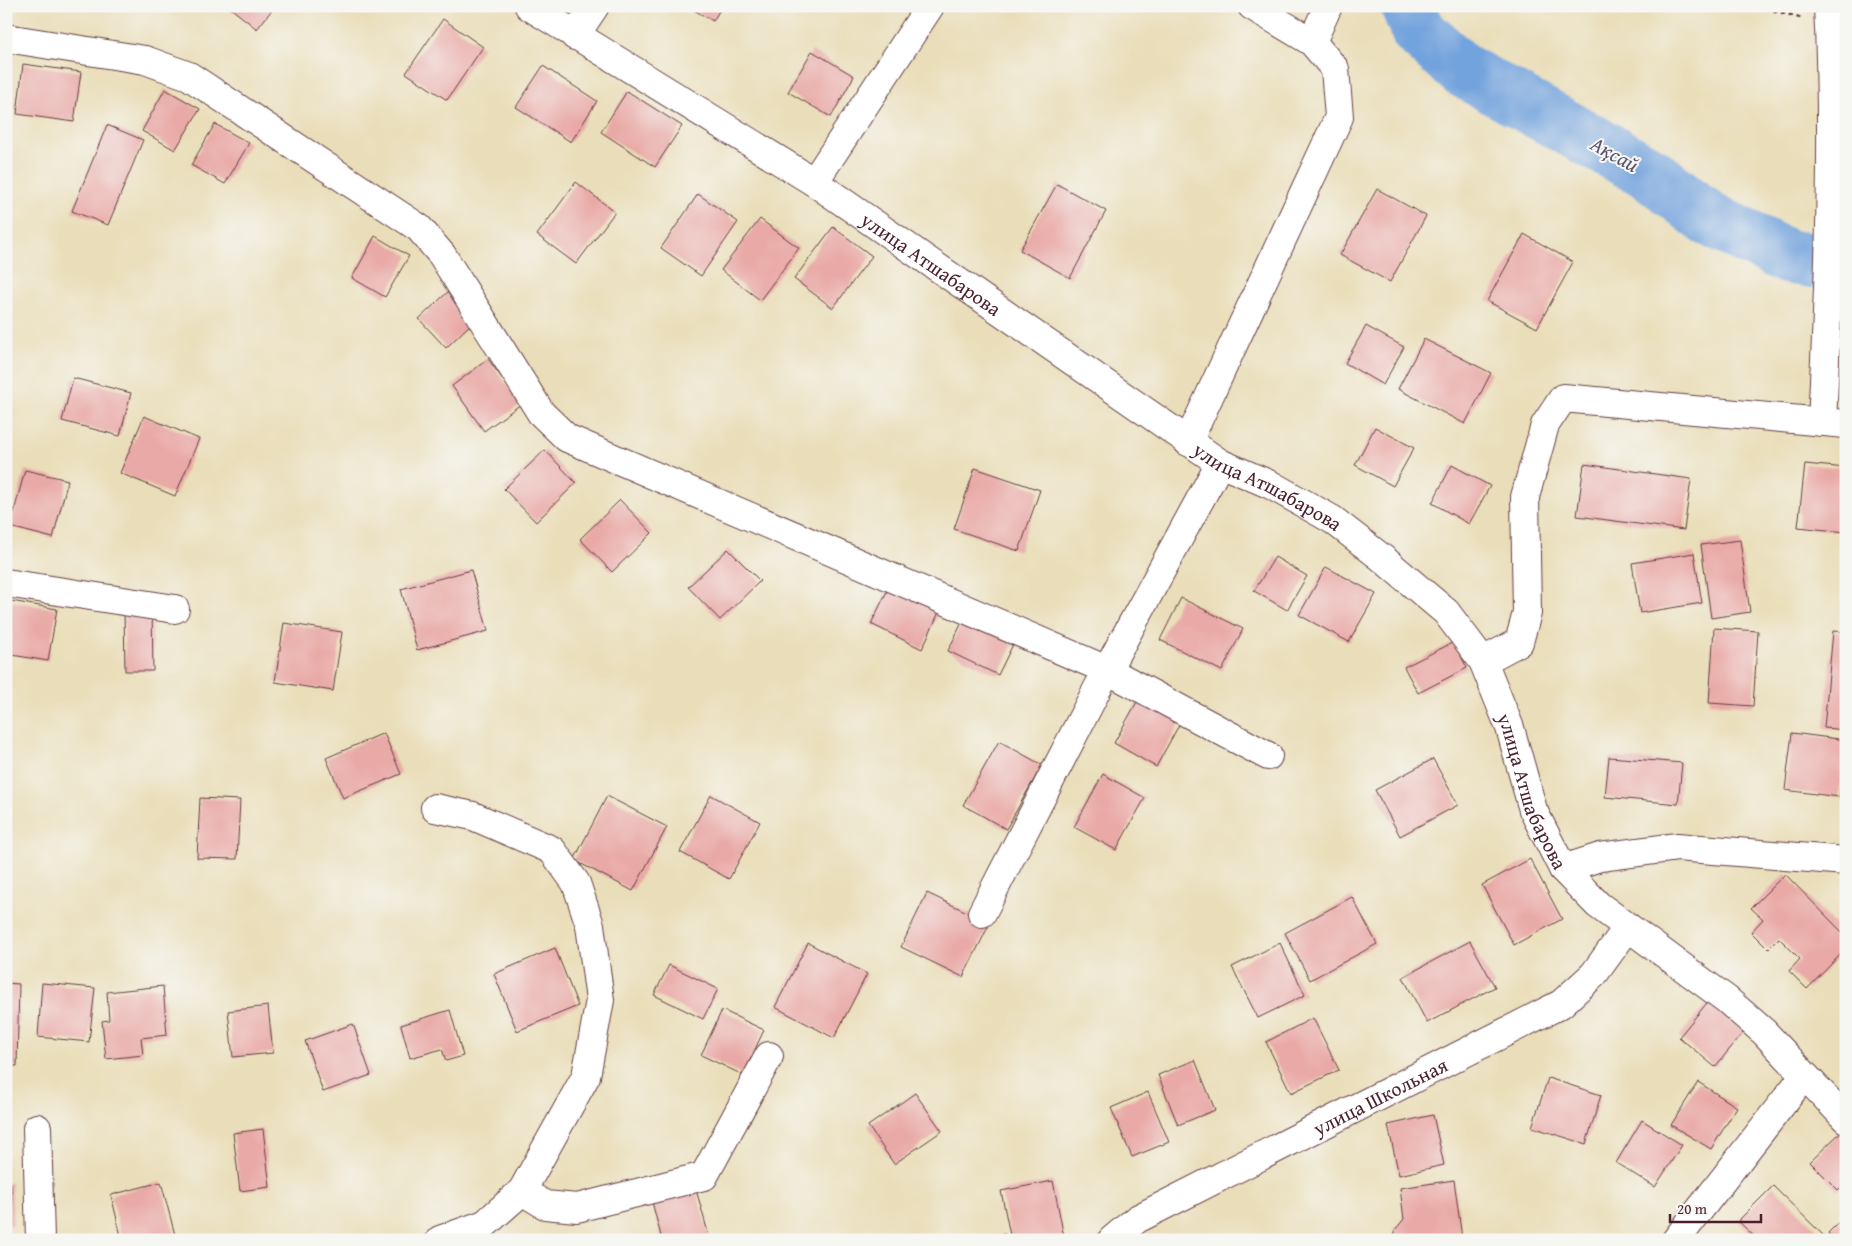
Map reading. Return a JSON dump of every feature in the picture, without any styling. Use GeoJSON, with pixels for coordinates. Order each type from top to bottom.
{"type":"FeatureCollection","features":[{"type":"Feature","properties":{"kind":"street","name":"улица Атшабарова"},"geometry":{"type":"LineString","coordinates":[[529,6],[814,182],[1220,463],[1271,485],[1333,520],[1446,612],[1484,661],[1510,728],[1533,810],[1562,869],[1598,905],[1726,999],[1764,1032],[1846,1119]]}},
{"type":"Feature","properties":{"kind":"street"},"geometry":{"type":"LineString","coordinates":[[575,36],[595,6]]}},
{"type":"Feature","properties":{"kind":"street"},"geometry":{"type":"LineString","coordinates":[[814,182],[930,6]]}},
{"type":"Feature","properties":{"kind":"street"},"geometry":{"type":"LineString","coordinates":[[1188,442],[1339,118],[1335,69],[1312,42],[1252,6]]}},
{"type":"Feature","properties":{"kind":"street"},"geometry":{"type":"LineString","coordinates":[[1312,42],[1328,6]]}},
{"type":"Feature","properties":{"kind":"street"},"geometry":{"type":"LineString","coordinates":[[1484,661],[1519,642],[1527,613],[1525,498],[1545,425],[1563,398],[1834,423],[1829,286],[1834,35]]}},
{"type":"Feature","properties":{"kind":"street"},"geometry":{"type":"LineString","coordinates":[[6,38],[144,60],[189,76],[419,228],[442,255],[541,413],[567,438],[1107,670],[1268,756]]}},
{"type":"Feature","properties":{"kind":"street"},"geometry":{"type":"LineString","coordinates":[[982,913],[1107,670],[1220,463]]}},
{"type":"Feature","properties":{"kind":"street"},"geometry":{"type":"LineString","coordinates":[[6,583],[176,610]]}},
{"type":"Feature","properties":{"kind":"street"},"geometry":{"type":"LineString","coordinates":[[434,808],[473,816],[552,850],[576,883],[590,925],[600,1000],[586,1076],[522,1191],[485,1224],[440,1240]]}},
{"type":"Feature","properties":{"kind":"street"},"geometry":{"type":"LineString","coordinates":[[1562,869],[1600,857],[1677,847],[1846,861]]}},
{"type":"Feature","properties":{"kind":"street","name":"улица Школьная"},"geometry":{"type":"LineString","coordinates":[[1112,1240],[1137,1219],[1561,1004],[1594,974],[1628,927]]}},
{"type":"Feature","properties":{"kind":"street"},"geometry":{"type":"LineString","coordinates":[[522,1191],[545,1205],[577,1208],[704,1176],[770,1056]]}},
{"type":"Feature","properties":{"kind":"street"},"geometry":{"type":"LineString","coordinates":[[1676,1240],[1804,1076]]}},
{"type":"Feature","properties":{"kind":"street"},"geometry":{"type":"LineString","coordinates":[[37,1128],[40,1240]]}},
{"type":"Feature","properties":{"kind":"path"},"geometry":{"type":"LineString","coordinates":[[1758,6],[1834,35]]}},
{"type":"Feature","properties":{"kind":"building"},"geometry":{"type":"Polygon","coordinates":[[[228,6],[275,6],[257,29],[228,6]]]}},
{"type":"Feature","properties":{"kind":"building"},"geometry":{"type":"Polygon","coordinates":[[[687,6],[722,6],[713,21],[687,6]]]}},
{"type":"Feature","properties":{"kind":"building"},"geometry":{"type":"Polygon","coordinates":[[[443,19],[483,47],[447,100],[406,73],[443,19]]]}},
{"type":"Feature","properties":{"kind":"building"},"geometry":{"type":"Polygon","coordinates":[[[812,51],[854,76],[831,117],[788,92],[812,51]]]}},
{"type":"Feature","properties":{"kind":"building"},"geometry":{"type":"Polygon","coordinates":[[[23,64],[81,72],[74,122],[17,114],[23,64]]]}},
{"type":"Feature","properties":{"kind":"building"},"geometry":{"type":"Polygon","coordinates":[[[543,66],[597,101],[571,142],[516,107],[543,66]]]}},
{"type":"Feature","properties":{"kind":"building"},"geometry":{"type":"Polygon","coordinates":[[[165,89],[200,109],[175,150],[142,131],[165,89]]]}},
{"type":"Feature","properties":{"kind":"building"},"geometry":{"type":"Polygon","coordinates":[[[627,91],[682,126],[655,167],[601,132],[627,91]]]}},
{"type":"Feature","properties":{"kind":"building"},"geometry":{"type":"Polygon","coordinates":[[[215,124],[249,143],[225,184],[191,165],[215,124]]]}},
{"type":"Feature","properties":{"kind":"building"},"geometry":{"type":"Polygon","coordinates":[[[107,125],[143,140],[108,225],[72,211],[107,125]]]}},
{"type":"Feature","properties":{"kind":"building"},"geometry":{"type":"Polygon","coordinates":[[[576,182],[615,212],[576,264],[537,235],[576,182]]]}},
{"type":"Feature","properties":{"kind":"building"},"geometry":{"type":"Polygon","coordinates":[[[1057,184],[1106,211],[1070,278],[1020,250],[1057,184]]]}},
{"type":"Feature","properties":{"kind":"building"},"geometry":{"type":"Polygon","coordinates":[[[1377,189],[1426,216],[1390,282],[1340,255],[1377,189]]]}},
{"type":"Feature","properties":{"kind":"building"},"geometry":{"type":"Polygon","coordinates":[[[698,194],[738,222],[701,276],[661,248],[698,194]]]}},
{"type":"Feature","properties":{"kind":"building"},"geometry":{"type":"Polygon","coordinates":[[[760,219],[799,248],[760,300],[721,270],[760,219]]]}},
{"type":"Feature","properties":{"kind":"building"},"geometry":{"type":"Polygon","coordinates":[[[833,227],[872,256],[833,308],[794,279],[833,227]]]}},
{"type":"Feature","properties":{"kind":"building"},"geometry":{"type":"Polygon","coordinates":[[[1524,234],[1573,262],[1537,328],[1487,301],[1524,234]]]}},
{"type":"Feature","properties":{"kind":"building"},"geometry":{"type":"Polygon","coordinates":[[[375,236],[409,256],[385,297],[352,278],[375,236]]]}},
{"type":"Feature","properties":{"kind":"building"},"geometry":{"type":"Polygon","coordinates":[[[453,287],[480,315],[446,348],[419,319],[453,287]]]}},
{"type":"Feature","properties":{"kind":"building"},"geometry":{"type":"Polygon","coordinates":[[[1366,326],[1404,347],[1383,385],[1345,363],[1366,326]]]}},
{"type":"Feature","properties":{"kind":"building"},"geometry":{"type":"Polygon","coordinates":[[[1424,339],[1491,373],[1465,424],[1398,389],[1424,339]]]}},
{"type":"Feature","properties":{"kind":"building"},"geometry":{"type":"Polygon","coordinates":[[[488,359],[521,404],[484,431],[452,386],[488,359]]]}},
{"type":"Feature","properties":{"kind":"building"},"geometry":{"type":"Polygon","coordinates":[[[73,378],[131,393],[120,436],[62,421],[73,378]]]}},
{"type":"Feature","properties":{"kind":"building"},"geometry":{"type":"Polygon","coordinates":[[[144,416],[199,439],[175,496],[120,473],[144,416]]]}},
{"type":"Feature","properties":{"kind":"building"},"geometry":{"type":"Polygon","coordinates":[[[1375,427],[1414,448],[1393,486],[1355,465],[1375,427]]]}},
{"type":"Feature","properties":{"kind":"building"},"geometry":{"type":"Polygon","coordinates":[[[545,450],[576,483],[536,522],[504,489],[545,450]]]}},
{"type":"Feature","properties":{"kind":"building"},"geometry":{"type":"Polygon","coordinates":[[[1584,464],[1691,479],[1684,530],[1577,516],[1584,464]]]}},
{"type":"Feature","properties":{"kind":"building"},"geometry":{"type":"Polygon","coordinates":[[[1805,464],[1846,468],[1846,532],[1798,527],[1805,464]]]}},
{"type":"Feature","properties":{"kind":"building"},"geometry":{"type":"Polygon","coordinates":[[[1452,465],[1490,486],[1469,524],[1432,503],[1452,465]]]}},
{"type":"Feature","properties":{"kind":"building"},"geometry":{"type":"Polygon","coordinates":[[[975,468],[1040,490],[1019,551],[954,529],[975,468]]]}},
{"type":"Feature","properties":{"kind":"building"},"geometry":{"type":"Polygon","coordinates":[[[25,470],[68,480],[53,538],[10,527],[25,470]]]}},
{"type":"Feature","properties":{"kind":"building"},"geometry":{"type":"Polygon","coordinates":[[[620,500],[652,533],[612,572],[580,539],[620,500]]]}},
{"type":"Feature","properties":{"kind":"building"},"geometry":{"type":"Polygon","coordinates":[[[1740,540],[1750,612],[1711,618],[1701,545],[1740,540]]]}},
{"type":"Feature","properties":{"kind":"building"},"geometry":{"type":"Polygon","coordinates":[[[728,549],[760,581],[720,620],[688,587],[728,549]]]}},
{"type":"Feature","properties":{"kind":"building"},"geometry":{"type":"Polygon","coordinates":[[[1694,553],[1702,603],[1640,613],[1632,563],[1694,553]]]}},
{"type":"Feature","properties":{"kind":"building"},"geometry":{"type":"Polygon","coordinates":[[[1275,557],[1307,576],[1287,610],[1254,591],[1275,557]]]}},
{"type":"Feature","properties":{"kind":"building"},"geometry":{"type":"Polygon","coordinates":[[[1326,567],[1376,594],[1349,642],[1299,615],[1326,567]]]}},
{"type":"Feature","properties":{"kind":"building"},"geometry":{"type":"Polygon","coordinates":[[[471,570],[488,631],[417,650],[401,589],[471,570]]]}},
{"type":"Feature","properties":{"kind":"building"},"geometry":{"type":"Polygon","coordinates":[[[891,583],[941,608],[922,649],[871,624],[891,583]]]}},
{"type":"Feature","properties":{"kind":"building"},"geometry":{"type":"Polygon","coordinates":[[[1181,598],[1243,629],[1222,671],[1160,640],[1181,598]]]}},
{"type":"Feature","properties":{"kind":"building"},"geometry":{"type":"Polygon","coordinates":[[[11,601],[57,609],[48,661],[6,654],[6,628],[11,601]]]}},
{"type":"Feature","properties":{"kind":"building"},"geometry":{"type":"Polygon","coordinates":[[[152,608],[153,671],[125,671],[124,609],[152,608]]]}},
{"type":"Feature","properties":{"kind":"building"},"geometry":{"type":"Polygon","coordinates":[[[968,610],[1018,634],[998,675],[948,651],[968,610]]]}},
{"type":"Feature","properties":{"kind":"building"},"geometry":{"type":"Polygon","coordinates":[[[284,623],[342,632],[333,691],[275,682],[284,623]]]}},
{"type":"Feature","properties":{"kind":"building"},"geometry":{"type":"Polygon","coordinates":[[[1714,628],[1758,631],[1753,706],[1709,703],[1714,628]]]}},
{"type":"Feature","properties":{"kind":"building"},"geometry":{"type":"Polygon","coordinates":[[[1833,631],[1846,632],[1846,730],[1824,728],[1833,631]]]}},
{"type":"Feature","properties":{"kind":"building"},"geometry":{"type":"Polygon","coordinates":[[[1454,642],[1467,668],[1418,693],[1404,667],[1454,642]]]}},
{"type":"Feature","properties":{"kind":"building"},"geometry":{"type":"Polygon","coordinates":[[[1143,691],[1185,714],[1156,767],[1114,743],[1143,691]]]}},
{"type":"Feature","properties":{"kind":"building"},"geometry":{"type":"Polygon","coordinates":[[[384,733],[401,774],[343,798],[326,758],[384,733]]]}},
{"type":"Feature","properties":{"kind":"building"},"geometry":{"type":"Polygon","coordinates":[[[1792,733],[1846,740],[1839,797],[1785,790],[1792,733]]]}},
{"type":"Feature","properties":{"kind":"building"},"geometry":{"type":"Polygon","coordinates":[[[999,741],[1042,765],[1006,829],[963,805],[999,741]]]}},
{"type":"Feature","properties":{"kind":"building"},"geometry":{"type":"Polygon","coordinates":[[[1609,757],[1682,763],[1678,804],[1605,797],[1609,757]]]}},
{"type":"Feature","properties":{"kind":"building"},"geometry":{"type":"Polygon","coordinates":[[[1433,759],[1458,805],[1400,836],[1375,790],[1433,759]]]}},
{"type":"Feature","properties":{"kind":"building"},"geometry":{"type":"Polygon","coordinates":[[[1103,774],[1145,798],[1116,850],[1074,827],[1103,774]]]}},
{"type":"Feature","properties":{"kind":"building"},"geometry":{"type":"Polygon","coordinates":[[[711,795],[760,822],[729,879],[680,852],[711,795]]]}},
{"type":"Feature","properties":{"kind":"building"},"geometry":{"type":"Polygon","coordinates":[[[607,796],[667,827],[633,891],[574,860],[607,796]]]}},
{"type":"Feature","properties":{"kind":"building"},"geometry":{"type":"Polygon","coordinates":[[[200,798],[240,800],[237,859],[197,858],[200,798]]]}},
{"type":"Feature","properties":{"kind":"building"},"geometry":{"type":"Polygon","coordinates":[[[1530,859],[1562,919],[1514,945],[1482,885],[1530,859]]]}},
{"type":"Feature","properties":{"kind":"building"},"geometry":{"type":"Polygon","coordinates":[[[1785,874],[1846,936],[1846,949],[1807,989],[1789,971],[1800,959],[1779,938],[1768,949],[1751,932],[1763,919],[1751,908],[1785,874]]]}},
{"type":"Feature","properties":{"kind":"building"},"geometry":{"type":"Polygon","coordinates":[[[927,893],[990,923],[963,977],[901,947],[927,893]]]}},
{"type":"Feature","properties":{"kind":"building"},"geometry":{"type":"Polygon","coordinates":[[[1352,897],[1377,944],[1310,980],[1285,933],[1352,897]]]}},
{"type":"Feature","properties":{"kind":"building"},"geometry":{"type":"Polygon","coordinates":[[[1470,941],[1495,987],[1427,1023],[1403,977],[1470,941]]]}},
{"type":"Feature","properties":{"kind":"building"},"geometry":{"type":"Polygon","coordinates":[[[808,943],[867,974],[834,1038],[775,1007],[808,943]]]}},
{"type":"Feature","properties":{"kind":"building"},"geometry":{"type":"Polygon","coordinates":[[[1280,943],[1305,995],[1258,1018],[1232,967],[1280,943]]]}},
{"type":"Feature","properties":{"kind":"building"},"geometry":{"type":"Polygon","coordinates":[[[555,948],[578,1006],[517,1031],[494,974],[555,948]]]}},
{"type":"Feature","properties":{"kind":"building"},"geometry":{"type":"Polygon","coordinates":[[[669,965],[718,989],[703,1019],[654,995],[669,965]]]}},
{"type":"Feature","properties":{"kind":"building"},"geometry":{"type":"Polygon","coordinates":[[[6,983],[19,984],[17,1066],[6,1066],[6,983]]]}},
{"type":"Feature","properties":{"kind":"building"},"geometry":{"type":"Polygon","coordinates":[[[42,983],[95,988],[89,1042],[38,1037],[42,983]]]}},
{"type":"Feature","properties":{"kind":"building"},"geometry":{"type":"Polygon","coordinates":[[[163,986],[167,1035],[141,1038],[143,1055],[106,1059],[102,1021],[109,1020],[107,992],[163,986]]]}},
{"type":"Feature","properties":{"kind":"building"},"geometry":{"type":"Polygon","coordinates":[[[1711,998],[1747,1028],[1715,1067],[1679,1037],[1711,998]]]}},
{"type":"Feature","properties":{"kind":"building"},"geometry":{"type":"Polygon","coordinates":[[[268,1006],[273,1053],[233,1057],[228,1011],[268,1006]]]}},
{"type":"Feature","properties":{"kind":"building"},"geometry":{"type":"Polygon","coordinates":[[[450,1010],[463,1056],[446,1061],[442,1049],[410,1058],[401,1025],[450,1010]]]}},
{"type":"Feature","properties":{"kind":"building"},"geometry":{"type":"Polygon","coordinates":[[[722,1010],[764,1030],[743,1075],[701,1055],[722,1010]]]}},
{"type":"Feature","properties":{"kind":"building"},"geometry":{"type":"Polygon","coordinates":[[[1313,1018],[1339,1070],[1291,1093],[1266,1042],[1313,1018]]]}},
{"type":"Feature","properties":{"kind":"building"},"geometry":{"type":"Polygon","coordinates":[[[353,1024],[371,1075],[323,1092],[305,1041],[353,1024]]]}},
{"type":"Feature","properties":{"kind":"building"},"geometry":{"type":"Polygon","coordinates":[[[1195,1060],[1215,1110],[1178,1125],[1158,1075],[1195,1060]]]}},
{"type":"Feature","properties":{"kind":"building"},"geometry":{"type":"Polygon","coordinates":[[[1548,1078],[1601,1095],[1586,1144],[1532,1127],[1548,1078]]]}},
{"type":"Feature","properties":{"kind":"building"},"geometry":{"type":"Polygon","coordinates":[[[1698,1082],[1737,1107],[1711,1149],[1671,1125],[1698,1082]]]}},
{"type":"Feature","properties":{"kind":"building"},"geometry":{"type":"Polygon","coordinates":[[[1148,1092],[1169,1142],[1132,1157],[1111,1108],[1148,1092]]]}},
{"type":"Feature","properties":{"kind":"building"},"geometry":{"type":"Polygon","coordinates":[[[915,1093],[942,1131],[894,1164],[868,1126],[915,1093]]]}},
{"type":"Feature","properties":{"kind":"building"},"geometry":{"type":"Polygon","coordinates":[[[1433,1115],[1444,1165],[1399,1175],[1388,1125],[1433,1115]]]}},
{"type":"Feature","properties":{"kind":"building"},"geometry":{"type":"Polygon","coordinates":[[[1642,1120],[1682,1145],[1655,1187],[1616,1163],[1642,1120]]]}},
{"type":"Feature","properties":{"kind":"building"},"geometry":{"type":"Polygon","coordinates":[[[1846,1127],[1846,1182],[1838,1190],[1810,1162],[1846,1127]]]}},
{"type":"Feature","properties":{"kind":"building"},"geometry":{"type":"Polygon","coordinates":[[[263,1129],[270,1187],[240,1191],[233,1133],[263,1129]]]}},
{"type":"Feature","properties":{"kind":"building"},"geometry":{"type":"Polygon","coordinates":[[[1454,1180],[1462,1238],[1395,1240],[1395,1230],[1404,1219],[1400,1188],[1454,1180]]]}},
{"type":"Feature","properties":{"kind":"building"},"geometry":{"type":"Polygon","coordinates":[[[1053,1181],[1064,1237],[1054,1240],[1011,1240],[1001,1191],[1053,1181]]]}},
{"type":"Feature","properties":{"kind":"building"},"geometry":{"type":"Polygon","coordinates":[[[161,1182],[175,1235],[158,1240],[122,1240],[111,1195],[161,1182]]]}},
{"type":"Feature","properties":{"kind":"building"},"geometry":{"type":"Polygon","coordinates":[[[6,1183],[11,1183],[13,1225],[6,1225],[6,1183]]]}},
{"type":"Feature","properties":{"kind":"building"},"geometry":{"type":"Polygon","coordinates":[[[695,1186],[709,1236],[696,1240],[662,1240],[651,1198],[695,1186]]]}},
{"type":"Feature","properties":{"kind":"building"},"geometry":{"type":"Polygon","coordinates":[[[1773,1186],[1824,1236],[1820,1240],[1758,1240],[1738,1221],[1773,1186]]]}},
{"type":"Feature","properties":{"kind":"building"},"geometry":{"type":"Polygon","coordinates":[[[1846,1215],[1846,1240],[1835,1240],[1828,1233],[1846,1215]]]}},
{"type":"Feature","properties":{"kind":"building"},"geometry":{"type":"Polygon","coordinates":[[[1005,1234],[1006,1240],[981,1240],[981,1239],[1005,1234]]]}},
{"type":"Feature","properties":{"kind":"waterway","name":"Ақсай"},"geometry":{"type":"LineString","coordinates":[[1408,6],[1418,31],[1462,70],[1650,173],[1709,219],[1788,257],[1846,265]]}}]}
